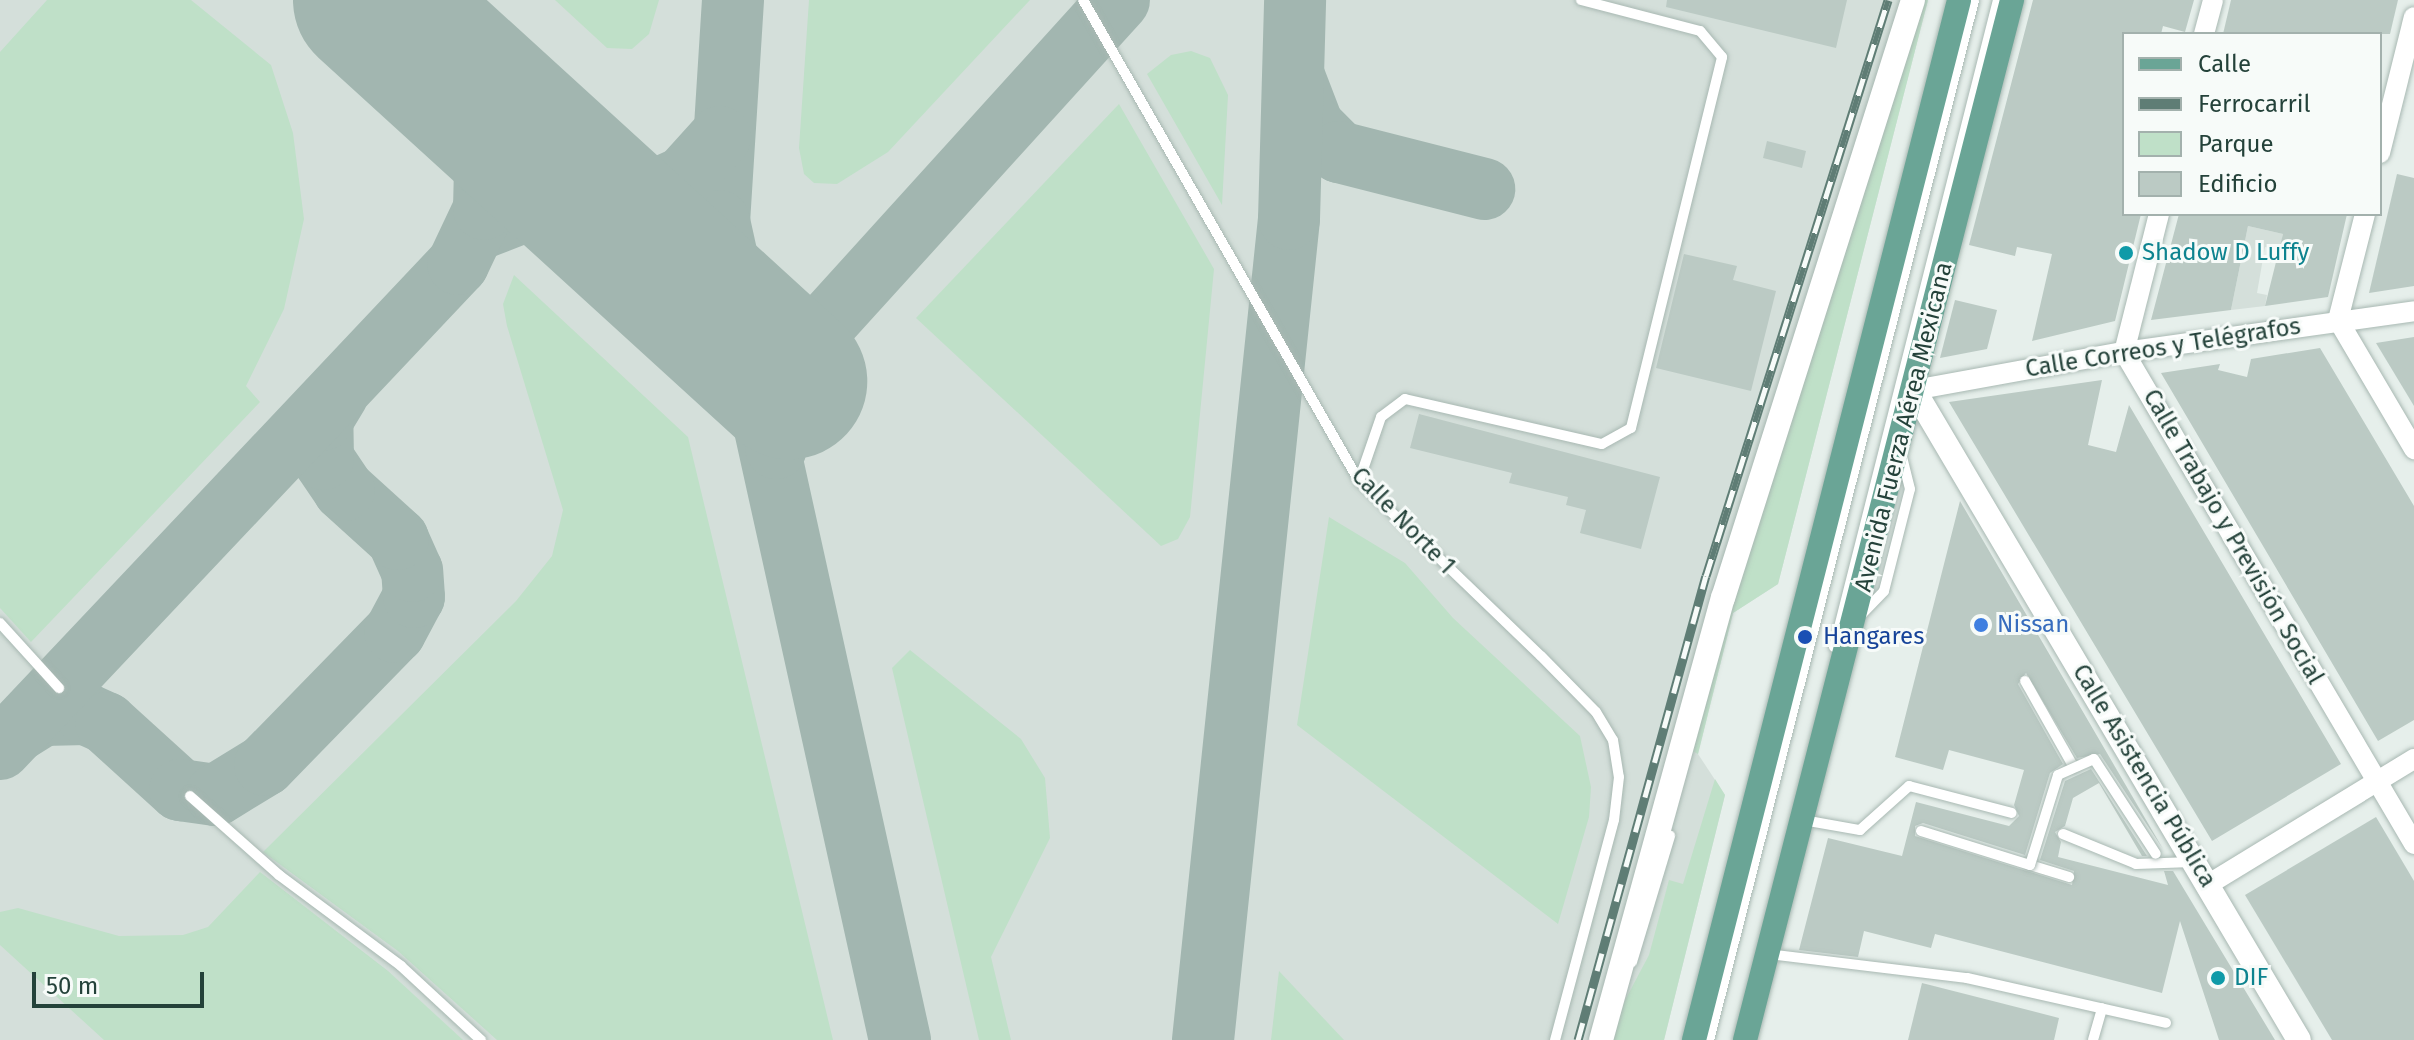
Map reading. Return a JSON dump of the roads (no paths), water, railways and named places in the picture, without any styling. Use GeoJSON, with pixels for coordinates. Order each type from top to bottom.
{"type":"FeatureCollection","features":[{"type":"Feature","properties":{"kind":"main road"},"geometry":{"type":"LineString","coordinates":[[1694,1040],[1959,0]]}},
{"type":"Feature","properties":{"kind":"main road","name":"Avenida Fuerza Aérea Mexicana"},"geometry":{"type":"LineString","coordinates":[[1745,1040],[2012,0]]}},
{"type":"Feature","properties":{"kind":"street"},"geometry":{"type":"LineString","coordinates":[[1601,1040],[1676,759],[1913,0]]}},
{"type":"Feature","properties":{"kind":"street"},"geometry":{"type":"LineString","coordinates":[[2205,32],[2213,0]]}},
{"type":"Feature","properties":{"kind":"street"},"geometry":{"type":"LineString","coordinates":[[2382,145],[2414,17]]}},
{"type":"Feature","properties":{"kind":"street"},"geometry":{"type":"LineString","coordinates":[[2124,352],[2158,216]]}},
{"type":"Feature","properties":{"kind":"street"},"geometry":{"type":"LineString","coordinates":[[2364,216],[2338,320],[2414,449]]}},
{"type":"Feature","properties":{"kind":"street","name":"Calle Correos y Telégrafos"},"geometry":{"type":"LineString","coordinates":[[1914,390],[2124,352],[2414,311]]}},
{"type":"Feature","properties":{"kind":"street","name":"Calle Trabajo y Previsión Social"},"geometry":{"type":"LineString","coordinates":[[2124,352],[2414,844]]}},
{"type":"Feature","properties":{"kind":"street","name":"Calle Asistencia Pública"},"geometry":{"type":"LineString","coordinates":[[1914,390],[2299,1040]]}},
{"type":"Feature","properties":{"kind":"street"},"geometry":{"type":"LineString","coordinates":[[2209,884],[2414,759]]}},
{"type":"Feature","properties":{"kind":"lane","name":"Calle Norte 1"},"geometry":{"type":"LineString","coordinates":[[1083,0],[1359,481],[1596,712],[1613,740],[1619,777],[1614,820],[1555,1040]]}},
{"type":"Feature","properties":{"kind":"lane"},"geometry":{"type":"LineString","coordinates":[[1359,481],[1381,417],[1405,399],[1602,444],[1631,428],[1722,57],[1700,31],[1581,0]]}},
{"type":"Feature","properties":{"kind":"lane"},"geometry":{"type":"LineString","coordinates":[[1709,1040],[1974,0]]}},
{"type":"Feature","properties":{"kind":"lane"},"geometry":{"type":"LineString","coordinates":[[1733,1040],[1998,0]]}},
{"type":"Feature","properties":{"kind":"lane"},"geometry":{"type":"LineString","coordinates":[[0,623],[59,688]]}},
{"type":"Feature","properties":{"kind":"lane"},"geometry":{"type":"LineString","coordinates":[[2025,681],[2073,766]]}},
{"type":"Feature","properties":{"kind":"lane"},"geometry":{"type":"LineString","coordinates":[[2030,865],[2058,775],[2094,759],[2162,865]]}},
{"type":"Feature","properties":{"kind":"lane"},"geometry":{"type":"LineString","coordinates":[[1803,820],[1860,830],[1909,786],[2012,813]]}},
{"type":"Feature","properties":{"kind":"lane"},"geometry":{"type":"LineString","coordinates":[[190,796],[279,875],[401,966],[481,1040]]}},
{"type":"Feature","properties":{"kind":"lane"},"geometry":{"type":"LineString","coordinates":[[1921,831],[2069,877]]}},
{"type":"Feature","properties":{"kind":"lane"},"geometry":{"type":"LineString","coordinates":[[2063,834],[2136,864],[2194,862]]}},
{"type":"Feature","properties":{"kind":"lane"},"geometry":{"type":"LineString","coordinates":[[1768,954],[1967,978],[2166,1023]]}},
{"type":"Feature","properties":{"kind":"lane"},"geometry":{"type":"LineString","coordinates":[[2093,1040],[2102,1008]]}},
{"type":"Feature","properties":{"kind":"railway"},"geometry":{"type":"LineString","coordinates":[[1578,1040],[1706,576],[1888,0]]}},
{"type":"Feature","properties":{"kind":"place","name":"Shadow D Luffy"},"geometry":{"type":"Point","coordinates":[2126,253]}},
{"type":"Feature","properties":{"kind":"place","name":"Nissan"},"geometry":{"type":"Point","coordinates":[1981,625]}},
{"type":"Feature","properties":{"kind":"place","name":"Hangares"},"geometry":{"type":"Point","coordinates":[1805,637]}},
{"type":"Feature","properties":{"kind":"place","name":"DIF"},"geometry":{"type":"Point","coordinates":[2218,978]}}]}
